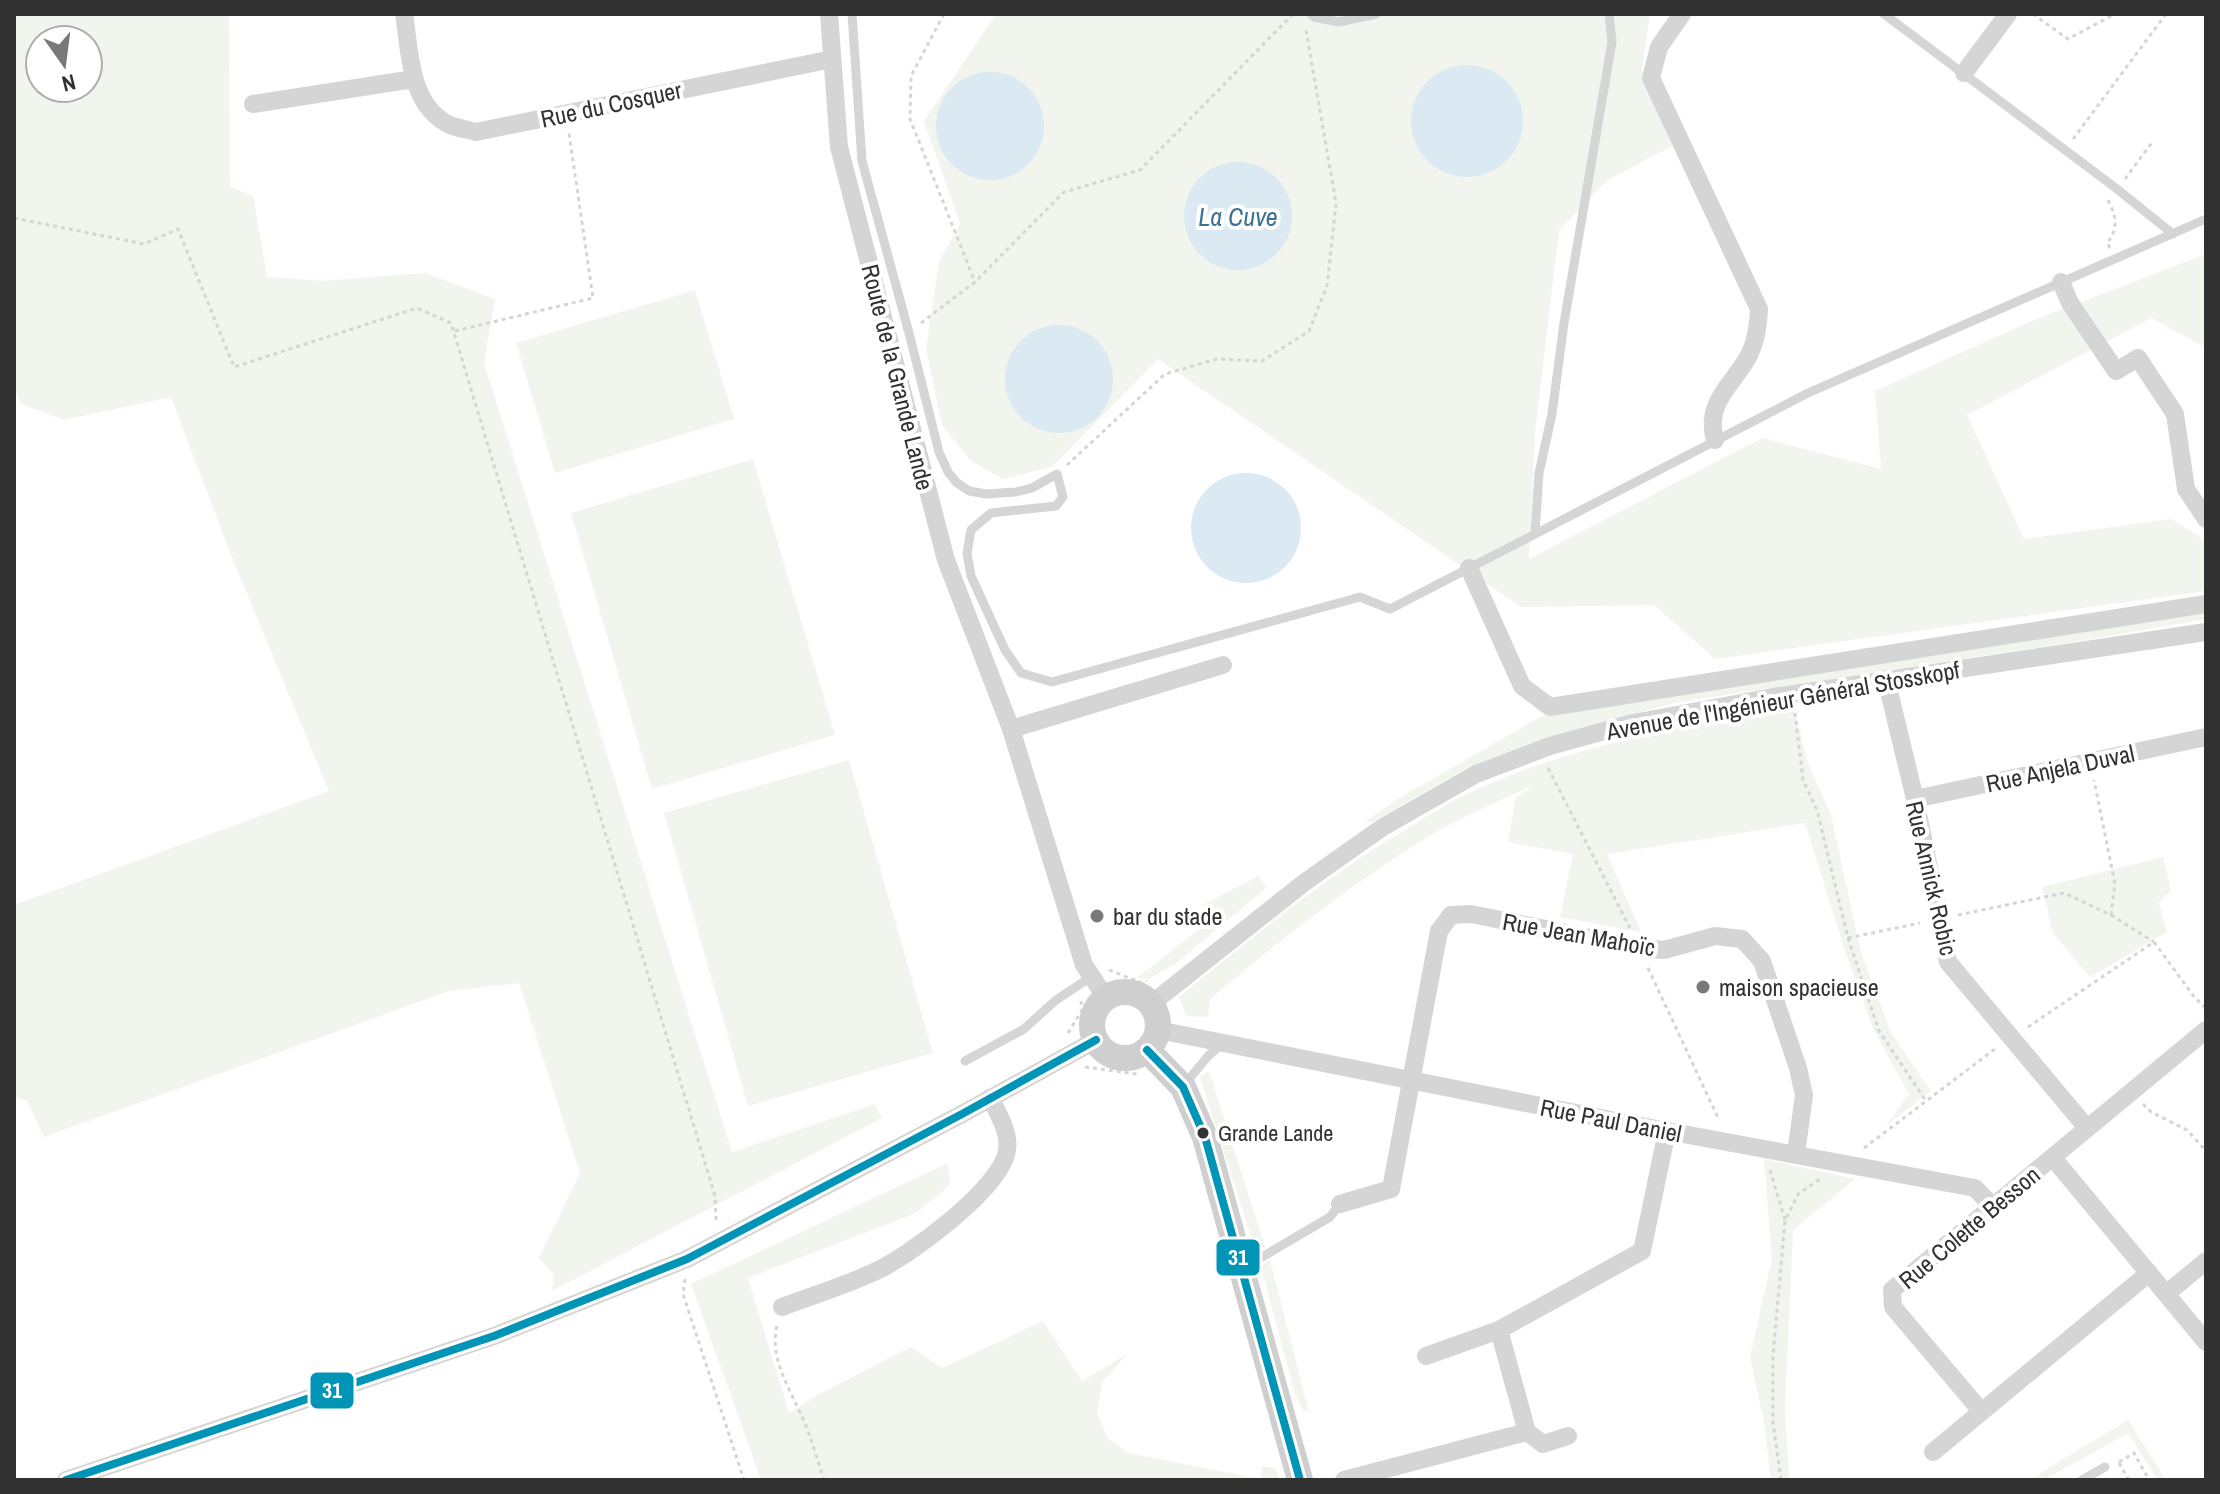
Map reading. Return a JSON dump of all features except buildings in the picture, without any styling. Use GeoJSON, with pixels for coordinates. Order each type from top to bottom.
{"type":"FeatureCollection","features":[{"type":"Feature","properties":{"kind":"street","name":"Rue du Cosquer"},"geometry":{"type":"LineString","coordinates":[[404,14],[414,79],[424,104],[446,123],[476,132],[832,59]]}},
{"type":"Feature","properties":{"kind":"street","name":"Route de la Grande Lande"},"geometry":{"type":"LineString","coordinates":[[829,14],[839,147],[946,560],[1011,729],[1092,986]]}},
{"type":"Feature","properties":{"kind":"street"},"geometry":{"type":"LineString","coordinates":[[1682,14],[1659,47],[1651,78],[1759,309],[1757,334],[1748,357],[1716,403],[1711,425],[1715,440]]}},
{"type":"Feature","properties":{"kind":"street"},"geometry":{"type":"LineString","coordinates":[[1964,73],[2008,14]]}},
{"type":"Feature","properties":{"kind":"street"},"geometry":{"type":"LineString","coordinates":[[253,104],[414,79]]}},
{"type":"Feature","properties":{"kind":"street"},"geometry":{"type":"LineString","coordinates":[[2061,282],[2070,303],[2116,371],[2138,358],[2175,414],[2186,489],[2206,519]]}},
{"type":"Feature","properties":{"kind":"street"},"geometry":{"type":"LineString","coordinates":[[1469,568],[1522,686],[1550,707],[2206,604]]}},
{"type":"Feature","properties":{"kind":"street","name":"Avenue de l'Ingénieur Général Stosskopf"},"geometry":{"type":"LineString","coordinates":[[1158,998],[1305,882],[1383,827],[1476,774],[1539,750],[1633,723],[1793,694],[2206,632]]}},
{"type":"Feature","properties":{"kind":"street"},"geometry":{"type":"LineString","coordinates":[[1011,729],[1223,665]]}},
{"type":"Feature","properties":{"kind":"street","name":"Rue Annick Robic"},"geometry":{"type":"LineString","coordinates":[[1886,679],[1915,799],[1948,962],[2087,1128]]}},
{"type":"Feature","properties":{"kind":"street","name":"Rue Anjela Duval"},"geometry":{"type":"LineString","coordinates":[[1915,799],[2206,737]]}},
{"type":"Feature","properties":{"kind":"street","name":"Rue Jean Mahoïc"},"geometry":{"type":"LineString","coordinates":[[1413,1080],[1439,931],[1451,915],[1471,914],[1640,948],[1664,950],[1715,936],[1742,939],[1762,961],[1798,1068],[1804,1095],[1796,1154]]}},
{"type":"Feature","properties":{"kind":"street"},"geometry":{"type":"LineString","coordinates":[[66,1480],[494,1336],[687,1259],[1088,1044],[1095,1010],[1092,986],[1117,993],[1130,992],[1158,998],[1154,1047],[1183,1087],[1205,1137],[1300,1480]]}},
{"type":"Feature","properties":{"kind":"street"},"geometry":{"type":"LineString","coordinates":[[2206,1030],[2053,1158],[2206,1342]]}},
{"type":"Feature","properties":{"kind":"street","name":"Rue Paul Daniel"},"geometry":{"type":"LineString","coordinates":[[1154,1047],[1223,1043],[1975,1188],[1993,1207]]}},
{"type":"Feature","properties":{"kind":"street"},"geometry":{"type":"LineString","coordinates":[[1088,1044],[1118,1057],[1133,1057],[1154,1047]]}},
{"type":"Feature","properties":{"kind":"street"},"geometry":{"type":"LineString","coordinates":[[1340,1204],[1391,1189],[1413,1080]]}},
{"type":"Feature","properties":{"kind":"street"},"geometry":{"type":"LineString","coordinates":[[782,1307],[877,1272],[929,1238],[980,1193],[1004,1162],[1007,1151],[1004,1129],[990,1098]]}},
{"type":"Feature","properties":{"kind":"street"},"geometry":{"type":"LineString","coordinates":[[1426,1356],[1499,1330],[1642,1251],[1667,1131]]}},
{"type":"Feature","properties":{"kind":"street","name":"Rue Colette Besson"},"geometry":{"type":"LineString","coordinates":[[1981,1411],[1893,1307],[1892,1290],[2053,1158]]}},
{"type":"Feature","properties":{"kind":"street"},"geometry":{"type":"LineString","coordinates":[[2166,1294],[2206,1261]]}},
{"type":"Feature","properties":{"kind":"street"},"geometry":{"type":"LineString","coordinates":[[1933,1452],[2149,1273]]}},
{"type":"Feature","properties":{"kind":"street"},"geometry":{"type":"LineString","coordinates":[[1499,1330],[1527,1432],[1543,1444],[1568,1436]]}},
{"type":"Feature","properties":{"kind":"street"},"geometry":{"type":"LineString","coordinates":[[1344,1480],[1527,1432]]}},
{"type":"Feature","properties":{"kind":"lane"},"geometry":{"type":"LineString","coordinates":[[852,14],[862,161],[939,452],[948,472],[969,491],[1001,494],[1032,488],[1057,474],[1063,497],[1056,506],[991,513],[971,530],[967,553],[971,576],[1005,650],[1021,673],[1052,682],[1360,597],[1390,609],[1808,393],[2206,219]]}},
{"type":"Feature","properties":{"kind":"lane"},"geometry":{"type":"LineString","coordinates":[[1311,14],[1339,22],[1376,14]]}},
{"type":"Feature","properties":{"kind":"lane"},"geometry":{"type":"LineString","coordinates":[[1535,533],[1539,473],[1552,414],[1564,323],[1612,42],[1609,14]]}},
{"type":"Feature","properties":{"kind":"lane"},"geometry":{"type":"LineString","coordinates":[[1884,14],[2173,234]]}},
{"type":"Feature","properties":{"kind":"lane"},"geometry":{"type":"LineString","coordinates":[[965,1061],[1024,1029],[1056,1000],[1092,986]]}},
{"type":"Feature","properties":{"kind":"lane"},"geometry":{"type":"LineString","coordinates":[[1183,1087],[1223,1043]]}},
{"type":"Feature","properties":{"kind":"lane"},"geometry":{"type":"LineString","coordinates":[[1242,1269],[1330,1217],[1340,1204]]}},
{"type":"Feature","properties":{"kind":"lane"},"geometry":{"type":"LineString","coordinates":[[2082,1480],[2105,1467]]}},
{"type":"Feature","properties":{"kind":"path"},"geometry":{"type":"LineString","coordinates":[[944,14],[911,76],[910,119],[975,282]]}},
{"type":"Feature","properties":{"kind":"path"},"geometry":{"type":"LineString","coordinates":[[909,333],[975,282],[1064,192],[1140,170],[1293,14]]}},
{"type":"Feature","properties":{"kind":"path"},"geometry":{"type":"LineString","coordinates":[[2033,14],[2068,39],[2115,14]]}},
{"type":"Feature","properties":{"kind":"path"},"geometry":{"type":"LineString","coordinates":[[2065,150],[2166,14]]}},
{"type":"Feature","properties":{"kind":"path"},"geometry":{"type":"LineString","coordinates":[[1057,474],[1165,374],[1217,359],[1262,361],[1309,331],[1327,286],[1336,203],[1306,29]]}},
{"type":"Feature","properties":{"kind":"path"},"geometry":{"type":"LineString","coordinates":[[453,331],[593,298],[566,113]]}},
{"type":"Feature","properties":{"kind":"path"},"geometry":{"type":"LineString","coordinates":[[2117,189],[2153,141]]}},
{"type":"Feature","properties":{"kind":"path"},"geometry":{"type":"LineString","coordinates":[[2097,192],[2109,201],[2116,219],[2113,236],[2107,243],[2115,258]]}},
{"type":"Feature","properties":{"kind":"path"},"geometry":{"type":"LineString","coordinates":[[14,218],[144,244],[178,229],[234,367],[417,308],[451,323],[715,1196],[717,1242]]}},
{"type":"Feature","properties":{"kind":"path"},"geometry":{"type":"LineString","coordinates":[[1793,694],[1803,780],[1817,810],[1848,938],[1879,1031],[1926,1101]]}},
{"type":"Feature","properties":{"kind":"path"},"geometry":{"type":"LineString","coordinates":[[1539,750],[1640,948],[1721,1123]]}},
{"type":"Feature","properties":{"kind":"path"},"geometry":{"type":"LineString","coordinates":[[2090,761],[2115,884],[2111,915]]}},
{"type":"Feature","properties":{"kind":"path"},"geometry":{"type":"LineString","coordinates":[[1848,938],[2064,893],[2111,915],[2154,942],[2195,998],[2206,1008]]}},
{"type":"Feature","properties":{"kind":"path"},"geometry":{"type":"LineString","coordinates":[[1858,1166],[1861,1150],[2012,1037],[2154,942]]}},
{"type":"Feature","properties":{"kind":"path"},"geometry":{"type":"LineString","coordinates":[[1154,1047],[1147,1076],[1085,1067],[1088,1044],[1068,1033],[1092,986],[1107,969],[1142,983],[1158,978],[1158,998]]}},
{"type":"Feature","properties":{"kind":"path"},"geometry":{"type":"LineString","coordinates":[[2131,1091],[2151,1112],[2187,1130],[2206,1151]]}},
{"type":"Feature","properties":{"kind":"path"},"geometry":{"type":"LineString","coordinates":[[1754,1146],[1769,1168],[1785,1221]]}},
{"type":"Feature","properties":{"kind":"path"},"geometry":{"type":"LineString","coordinates":[[1781,1480],[1773,1423],[1773,1355],[1785,1221],[1798,1194],[1824,1175]]}},
{"type":"Feature","properties":{"kind":"path"},"geometry":{"type":"LineString","coordinates":[[687,1259],[683,1294],[744,1480]]}},
{"type":"Feature","properties":{"kind":"path"},"geometry":{"type":"LineString","coordinates":[[782,1307],[773,1341],[786,1384],[806,1425],[824,1480]]}},
{"type":"Feature","properties":{"kind":"path"},"geometry":{"type":"LineString","coordinates":[[2118,1462],[2134,1453],[2149,1480]]}},
{"type":"Feature","properties":{"kind":"shaded area"},"geometry":{"type":"Polygon","coordinates":[[[14,14],[229,14],[230,187],[253,196],[267,277],[322,281],[425,273],[495,299],[484,363],[732,1152],[875,1104],[882,1118],[552,1291],[554,1275],[539,1258],[580,1173],[519,983],[449,991],[44,1137],[27,1101],[14,1097],[14,905],[329,791],[231,555],[171,397],[64,420],[21,404],[14,386],[14,14]]]}},
{"type":"Feature","properties":{"kind":"shaded area"},"geometry":{"type":"Polygon","coordinates":[[[996,14],[1650,14],[1642,70],[1672,146],[1608,180],[1559,230],[1535,433],[1529,559],[1762,438],[1881,469],[1875,391],[2034,320],[2206,254],[2206,345],[2151,318],[1967,415],[2024,539],[2171,519],[2206,541],[2206,591],[1715,659],[1654,605],[1521,607],[1158,359],[1052,467],[1003,479],[971,461],[942,425],[926,349],[939,262],[960,224],[924,121],[996,14]]]}},
{"type":"Feature","properties":{"kind":"shaded area"},"geometry":{"type":"Polygon","coordinates":[[[695,290],[734,419],[555,473],[516,343],[695,290]]]}},
{"type":"Feature","properties":{"kind":"shaded area"},"geometry":{"type":"Polygon","coordinates":[[[753,459],[835,735],[652,789],[571,513],[753,459]]]}},
{"type":"Feature","properties":{"kind":"shaded area"},"geometry":{"type":"Polygon","coordinates":[[[2206,613],[2206,619],[2061,644],[1674,703],[1562,733],[1470,766],[1372,822],[1366,821],[1396,800],[1542,716],[2206,613]]]}},
{"type":"Feature","properties":{"kind":"shaded area"},"geometry":{"type":"Polygon","coordinates":[[[1794,708],[1808,764],[1831,815],[1861,953],[1891,1033],[1931,1091],[1886,1126],[1909,1094],[1874,1031],[1805,823],[1607,854],[1641,932],[1560,917],[1573,854],[1508,842],[1516,797],[1535,785],[1460,819],[1376,870],[1319,911],[1210,999],[1208,1017],[1186,1016],[1179,997],[1236,951],[1351,864],[1455,800],[1539,765],[1623,740],[1710,721],[1794,708]]]}},
{"type":"Feature","properties":{"kind":"shaded area"},"geometry":{"type":"Polygon","coordinates":[[[849,760],[933,1053],[748,1106],[664,813],[849,760]]]}},
{"type":"Feature","properties":{"kind":"shaded area"},"geometry":{"type":"Polygon","coordinates":[[[2163,857],[2171,890],[2159,903],[2167,932],[2090,977],[2053,933],[2042,887],[2163,857]]]}},
{"type":"Feature","properties":{"kind":"shaded area"},"geometry":{"type":"Polygon","coordinates":[[[1258,876],[1266,888],[1175,964],[1149,979],[1137,978],[1210,921],[1203,905],[1258,876]]]}},
{"type":"Feature","properties":{"kind":"shaded area"},"geometry":{"type":"Polygon","coordinates":[[[1209,1071],[1265,1247],[1256,1252],[1200,1077],[1209,1071]]]}},
{"type":"Feature","properties":{"kind":"shaded area"},"geometry":{"type":"Polygon","coordinates":[[[1764,1159],[1855,1179],[1793,1230],[1785,1409],[1789,1480],[1771,1480],[1764,1422],[1750,1357],[1772,1259],[1764,1159]]]}},
{"type":"Feature","properties":{"kind":"shaded area"},"geometry":{"type":"Polygon","coordinates":[[[948,1163],[950,1185],[916,1213],[748,1278],[789,1413],[911,1347],[942,1368],[1043,1321],[1082,1381],[1127,1354],[1102,1383],[1097,1413],[1108,1438],[1128,1453],[1260,1479],[1262,1466],[1276,1468],[1280,1480],[761,1480],[691,1284],[948,1163]]]}},
{"type":"Feature","properties":{"kind":"shaded area"},"geometry":{"type":"Polygon","coordinates":[[[1270,1260],[1309,1412],[1303,1410],[1295,1394],[1261,1266],[1270,1260]]]}},
{"type":"Feature","properties":{"kind":"shaded area"},"geometry":{"type":"Polygon","coordinates":[[[2128,1420],[2166,1480],[2158,1480],[2128,1433],[2044,1480],[2029,1480],[2128,1420]]]}},
{"type":"Feature","properties":{"kind":"water"},"geometry":{"type":"Polygon","coordinates":[[[1467,65],[1488,69],[1507,81],[1519,100],[1523,121],[1519,142],[1507,161],[1488,173],[1467,177],[1446,173],[1427,161],[1415,142],[1411,121],[1415,100],[1427,81],[1446,69],[1467,65]]]}},
{"type":"Feature","properties":{"kind":"water"},"geometry":{"type":"Polygon","coordinates":[[[990,72],[1011,76],[1028,88],[1040,105],[1044,126],[1040,147],[1028,164],[1011,176],[990,180],[969,176],[952,164],[940,147],[936,126],[940,105],[952,88],[969,76],[990,72]]]}},
{"type":"Feature","properties":{"kind":"water","name":"La Cuve"},"geometry":{"type":"Polygon","coordinates":[[[1238,162],[1259,166],[1276,178],[1288,195],[1292,216],[1288,237],[1276,254],[1259,266],[1238,270],[1217,266],[1200,254],[1188,237],[1184,216],[1188,195],[1200,178],[1217,166],[1238,162]]]}},
{"type":"Feature","properties":{"kind":"water"},"geometry":{"type":"Polygon","coordinates":[[[1059,325],[1080,329],[1097,341],[1109,358],[1113,379],[1109,400],[1097,417],[1080,429],[1059,433],[1038,429],[1021,417],[1009,400],[1005,379],[1009,358],[1021,341],[1038,329],[1059,325]]]}},
{"type":"Feature","properties":{"kind":"water"},"geometry":{"type":"Polygon","coordinates":[[[1246,473],[1267,477],[1285,489],[1297,507],[1301,528],[1297,549],[1285,567],[1267,579],[1246,583],[1225,579],[1207,567],[1195,549],[1191,528],[1195,507],[1207,489],[1225,477],[1246,473]]]}},
{"type":"Feature","properties":{"kind":"transit line","name":"31"},"geometry":{"type":"LineString","coordinates":[[66,1480],[494,1336],[687,1259],[1096,1040]]}},
{"type":"Feature","properties":{"kind":"transit line","name":"31"},"geometry":{"type":"LineString","coordinates":[[1147,1050],[1183,1087],[1205,1137],[1300,1480]]}},
{"type":"Feature","properties":{"kind":"place","name":"bar du stade"},"geometry":{"type":"Point","coordinates":[1097,916]}},
{"type":"Feature","properties":{"kind":"place","name":"maison spacieuse"},"geometry":{"type":"Point","coordinates":[1703,987]}},
{"type":"Feature","properties":{"kind":"place","name":"Grande Lande"},"geometry":{"type":"Point","coordinates":[1203,1133]}}]}
